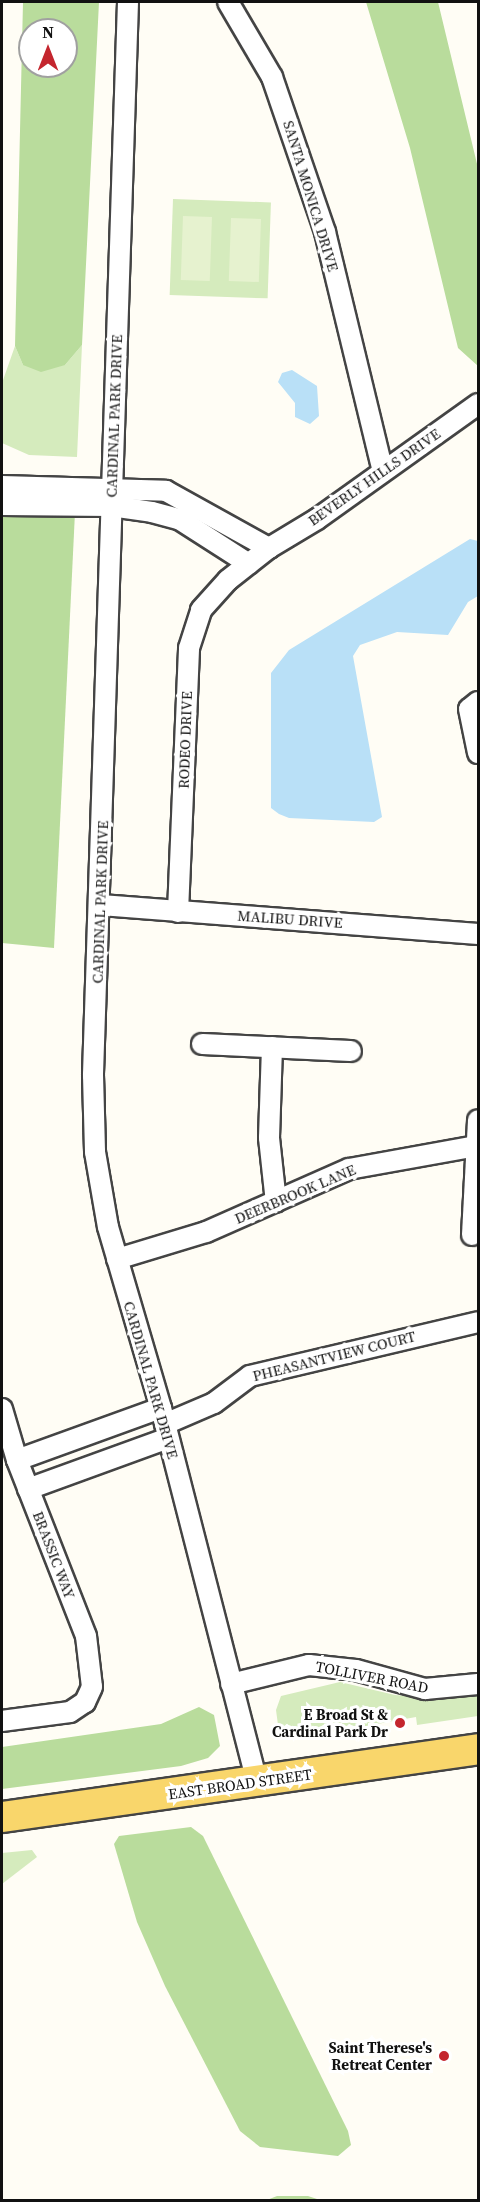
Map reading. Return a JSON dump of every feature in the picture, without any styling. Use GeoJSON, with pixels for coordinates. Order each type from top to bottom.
{"type":"FeatureCollection","features":[{"type":"Feature","properties":{"kind":"main road","name":"EAST BROAD STREET"},"geometry":{"type":"LineString","coordinates":[[2,1817],[478,1749]]}},
{"type":"Feature","properties":{"kind":"street","name":"CARDINAL PARK DRIVE"},"geometry":{"type":"LineString","coordinates":[[128,2],[101,905],[93,1075],[95,1152],[117,1259],[165,1423],[257,1781]]}},
{"type":"Feature","properties":{"kind":"street","name":"SANTA MONICA DRIVE"},"geometry":{"type":"LineString","coordinates":[[228,2],[272,77],[322,222],[383,471]]}},
{"type":"Feature","properties":{"kind":"street","name":"BEVERLY HILLS DRIVE"},"geometry":{"type":"LineString","coordinates":[[228,580],[269,548],[383,471],[475,414]]}},
{"type":"Feature","properties":{"kind":"street"},"geometry":{"type":"LineString","coordinates":[[2,486],[112,497],[179,519],[249,564]]}},
{"type":"Feature","properties":{"kind":"street"},"geometry":{"type":"LineString","coordinates":[[2,505],[166,491],[269,548]]}},
{"type":"Feature","properties":{"kind":"street","name":"RODEO DRIVE"},"geometry":{"type":"LineString","coordinates":[[178,912],[189,648],[201,610],[228,580]]}},
{"type":"Feature","properties":{"kind":"street"},"geometry":{"type":"LineString","coordinates":[[478,702],[469,709],[478,753]]}},
{"type":"Feature","properties":{"kind":"street","name":"MALIBU DRIVE"},"geometry":{"type":"LineString","coordinates":[[101,905],[478,934]]}},
{"type":"Feature","properties":{"kind":"street"},"geometry":{"type":"LineString","coordinates":[[202,1044],[351,1051]]}},
{"type":"Feature","properties":{"kind":"street"},"geometry":{"type":"LineString","coordinates":[[272,1047],[268,1138],[276,1202]]}},
{"type":"Feature","properties":{"kind":"street"},"geometry":{"type":"LineString","coordinates":[[472,1235],[478,1120]]}},
{"type":"Feature","properties":{"kind":"street","name":"DEERBROOK LANE"},"geometry":{"type":"LineString","coordinates":[[117,1259],[206,1232],[349,1169],[477,1146]]}},
{"type":"Feature","properties":{"kind":"street","name":"PHEASANTVIEW COURT"},"geometry":{"type":"LineString","coordinates":[[165,1423],[214,1403],[250,1376],[478,1322]]}},
{"type":"Feature","properties":{"kind":"street","name":"BRASSIC WAY"},"geometry":{"type":"LineString","coordinates":[[2,1409],[17,1460],[86,1636],[92,1687],[85,1702],[70,1712],[2,1721]]}},
{"type":"Feature","properties":{"kind":"street"},"geometry":{"type":"LineString","coordinates":[[17,1460],[165,1423]]}},
{"type":"Feature","properties":{"kind":"street"},"geometry":{"type":"LineString","coordinates":[[28,1489],[165,1423]]}},
{"type":"Feature","properties":{"kind":"street","name":"TOLLIVER ROAD"},"geometry":{"type":"LineString","coordinates":[[231,1684],[309,1665],[356,1670],[425,1689],[478,1684]]}},
{"type":"Feature","properties":{"kind":"green space"},"geometry":{"type":"Polygon","coordinates":[[[23,2],[99,2],[82,345],[65,365],[41,372],[23,365],[15,346],[21,78],[78,78],[78,18],[23,18],[23,2]]]}},
{"type":"Feature","properties":{"kind":"green space"},"geometry":{"type":"Polygon","coordinates":[[[366,2],[438,2],[478,168],[478,366],[458,348],[410,148],[366,2]]]}},
{"type":"Feature","properties":{"kind":"green space"},"geometry":{"type":"Polygon","coordinates":[[[173,199],[271,202],[268,298],[170,295],[173,199]]]}},
{"type":"Feature","properties":{"kind":"green space"},"geometry":{"type":"Polygon","coordinates":[[[183,216],[212,217],[210,281],[181,280],[183,216]]]}},
{"type":"Feature","properties":{"kind":"green space"},"geometry":{"type":"Polygon","coordinates":[[[231,218],[261,219],[259,282],[229,281],[231,218]]]}},
{"type":"Feature","properties":{"kind":"green space"},"geometry":{"type":"Polygon","coordinates":[[[82,345],[77,457],[29,455],[2,443],[2,383],[15,346],[23,365],[65,365],[82,345]]]}},
{"type":"Feature","properties":{"kind":"green space"},"geometry":{"type":"Polygon","coordinates":[[[2,512],[75,512],[54,948],[2,943],[2,512]]]}},
{"type":"Feature","properties":{"kind":"green space"},"geometry":{"type":"Polygon","coordinates":[[[340,1682],[395,1695],[431,1698],[478,1691],[478,1716],[417,1725],[416,1717],[305,1737],[284,1733],[278,1725],[276,1710],[281,1696],[340,1682]]]}},
{"type":"Feature","properties":{"kind":"green space"},"geometry":{"type":"Polygon","coordinates":[[[199,1707],[214,1715],[220,1746],[208,1758],[181,1766],[2,1789],[2,1747],[161,1724],[199,1707]]]}},
{"type":"Feature","properties":{"kind":"green space"},"geometry":{"type":"Polygon","coordinates":[[[191,1827],[203,1836],[348,2131],[351,2145],[338,2156],[260,2147],[240,2131],[165,1986],[137,1922],[114,1844],[119,1836],[191,1827]]]}},
{"type":"Feature","properties":{"kind":"green space"},"geometry":{"type":"Polygon","coordinates":[[[32,1850],[37,1857],[2,1884],[2,1853],[32,1850]]]}},
{"type":"Feature","properties":{"kind":"green space"},"geometry":{"type":"Polygon","coordinates":[[[277,2196],[308,2196],[320,2200],[267,2200],[277,2196]]]}},
{"type":"Feature","properties":{"kind":"water"},"geometry":{"type":"Polygon","coordinates":[[[292,370],[317,386],[319,416],[310,424],[295,417],[295,403],[278,382],[282,373],[292,370]]]}},
{"type":"Feature","properties":{"kind":"water"},"geometry":{"type":"Polygon","coordinates":[[[470,539],[478,541],[478,596],[468,602],[448,635],[397,632],[360,645],[353,656],[382,817],[374,822],[289,818],[279,814],[271,808],[271,673],[289,650],[470,539]]]}},
{"type":"Feature","properties":{"kind":"place","name":"E Broad St & Cardinal Park Dr"},"geometry":{"type":"Point","coordinates":[400,1723]}},
{"type":"Feature","properties":{"kind":"place","name":"Saint Therese's Retreat Center"},"geometry":{"type":"Point","coordinates":[444,2056]}}]}
